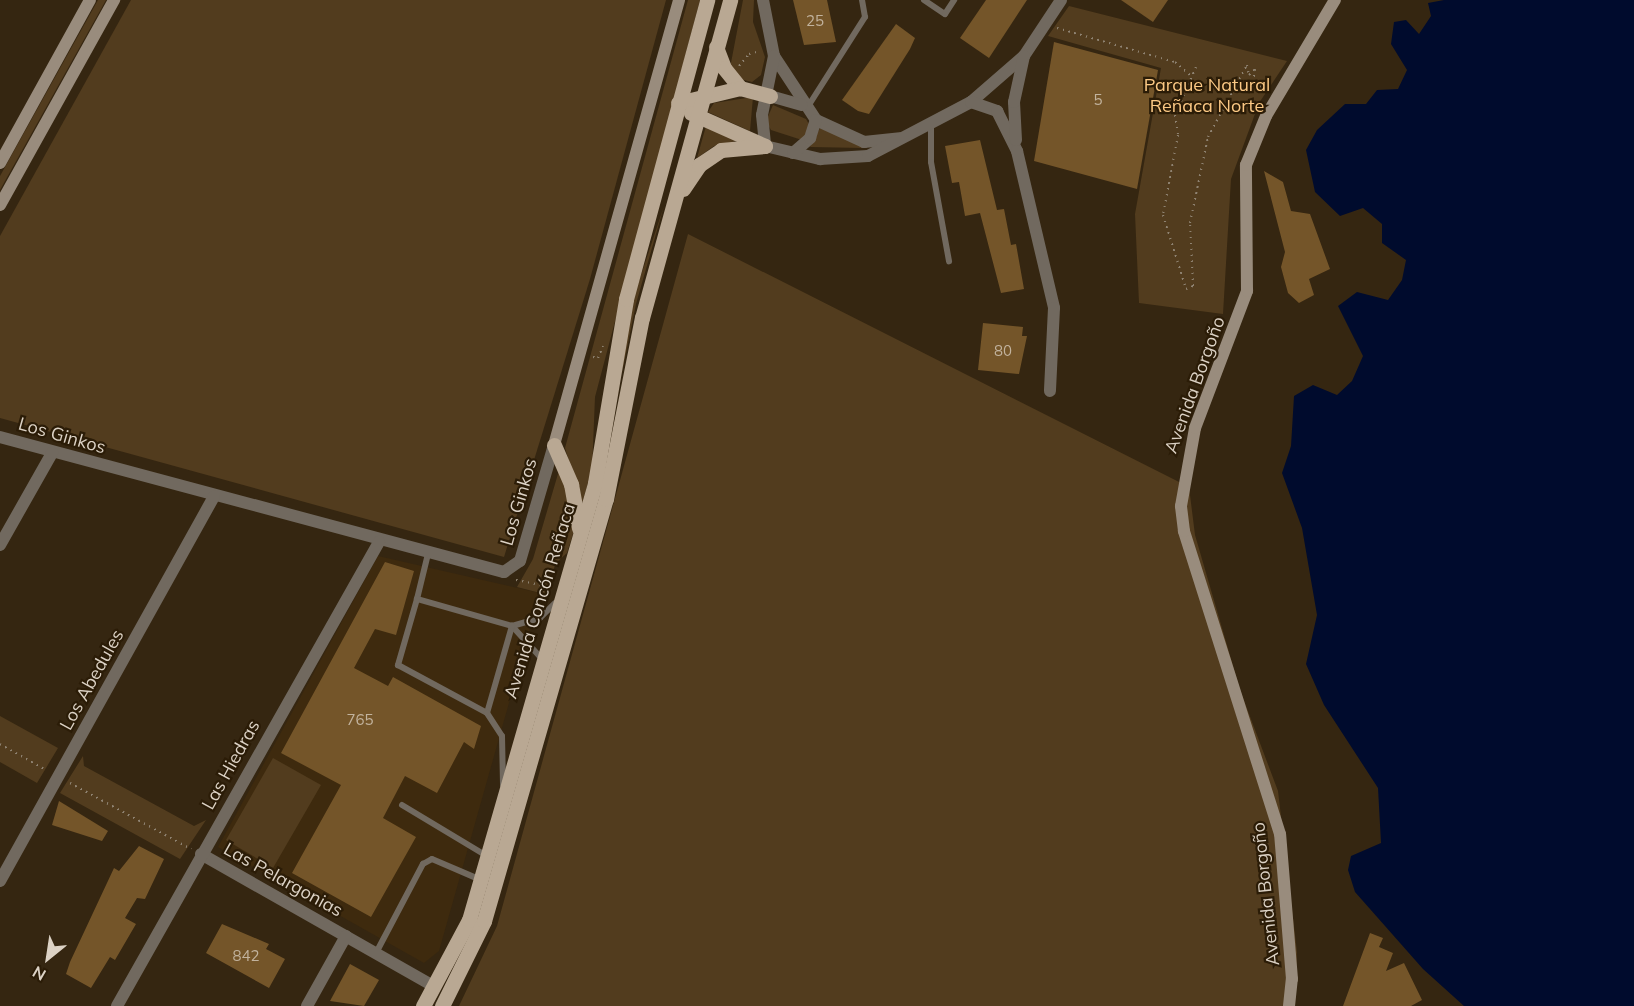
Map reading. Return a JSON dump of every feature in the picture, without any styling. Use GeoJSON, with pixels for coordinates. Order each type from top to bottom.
{"type":"FeatureCollection","features":[{"type":"Feature","properties":{"kind":"main road"},"geometry":{"type":"LineString","coordinates":[[0,163],[90,0]]}},
{"type":"Feature","properties":{"kind":"main road"},"geometry":{"type":"LineString","coordinates":[[0,205],[114,0]]}},
{"type":"Feature","properties":{"kind":"main road","name":"Los Ginkos"},"geometry":{"type":"LineString","coordinates":[[554,445],[680,0]]}},
{"type":"Feature","properties":{"kind":"main road","name":"Avenida Concón Reñaca"},"geometry":{"type":"LineString","coordinates":[[423,1006],[435,987],[482,880],[541,658],[580,535],[605,431],[626,299],[707,0]]}},
{"type":"Feature","properties":{"kind":"main road","name":"Avenida Concón Reñaca"},"geometry":{"type":"LineString","coordinates":[[442,1006],[484,921],[606,499],[642,318],[729,0]]}},
{"type":"Feature","properties":{"kind":"main road","name":"Avenida Borgoño"},"geometry":{"type":"LineString","coordinates":[[1289,1006],[1292,979],[1280,834],[1184,531],[1181,506],[1194,428],[1247,291],[1246,165],[1276,97],[1335,0]]}},
{"type":"Feature","properties":{"kind":"main road"},"geometry":{"type":"LineString","coordinates":[[716,47],[724,68],[740,88]]}},
{"type":"Feature","properties":{"kind":"main road"},"geometry":{"type":"LineString","coordinates":[[678,103],[740,88],[770,96]]}},
{"type":"Feature","properties":{"kind":"main road"},"geometry":{"type":"LineString","coordinates":[[678,103],[697,117],[765,146]]}},
{"type":"Feature","properties":{"kind":"main road"},"geometry":{"type":"LineString","coordinates":[[673,204],[699,165],[714,154],[765,146]]}},
{"type":"Feature","properties":{"kind":"main road"},"geometry":{"type":"LineString","coordinates":[[554,445],[571,484],[580,535]]}},
{"type":"Feature","properties":{"kind":"street"},"geometry":{"type":"LineString","coordinates":[[763,0],[774,56],[770,96],[762,116],[765,146],[838,160],[885,150],[904,137],[971,102],[1024,56],[1061,0]]}},
{"type":"Feature","properties":{"kind":"street"},"geometry":{"type":"LineString","coordinates":[[774,56],[804,107],[816,120],[864,142],[904,137]]}},
{"type":"Feature","properties":{"kind":"street"},"geometry":{"type":"LineString","coordinates":[[1024,56],[1014,102],[1017,151],[1054,308],[1050,391]]}},
{"type":"Feature","properties":{"kind":"street"},"geometry":{"type":"LineString","coordinates":[[770,96],[804,107]]}},
{"type":"Feature","properties":{"kind":"street"},"geometry":{"type":"LineString","coordinates":[[971,102],[997,111],[1017,151]]}},
{"type":"Feature","properties":{"kind":"street"},"geometry":{"type":"LineString","coordinates":[[793,153],[810,138],[816,120]]}},
{"type":"Feature","properties":{"kind":"street","name":"Los Ginkos"},"geometry":{"type":"LineString","coordinates":[[0,437],[379,542],[504,572],[517,566],[554,445]]}},
{"type":"Feature","properties":{"kind":"street"},"geometry":{"type":"LineString","coordinates":[[0,545],[52,453]]}},
{"type":"Feature","properties":{"kind":"street","name":"Los Abedules"},"geometry":{"type":"LineString","coordinates":[[0,881],[214,497]]}},
{"type":"Feature","properties":{"kind":"street","name":"Las Hiedras"},"geometry":{"type":"LineString","coordinates":[[117,1006],[379,542]]}},
{"type":"Feature","properties":{"kind":"street","name":"Las Pelargonias"},"geometry":{"type":"LineString","coordinates":[[201,854],[435,987]]}},
{"type":"Feature","properties":{"kind":"street","name":"Las Pelargonias"},"geometry":{"type":"LineString","coordinates":[[307,1006],[346,936]]}},
{"type":"Feature","properties":{"kind":"lane"},"geometry":{"type":"LineString","coordinates":[[804,107],[866,17],[862,0]]}},
{"type":"Feature","properties":{"kind":"lane"},"geometry":{"type":"LineString","coordinates":[[924,0],[945,14],[954,0]]}},
{"type":"Feature","properties":{"kind":"lane"},"geometry":{"type":"LineString","coordinates":[[931,124],[931,162],[950,261]]}},
{"type":"Feature","properties":{"kind":"lane"},"geometry":{"type":"LineString","coordinates":[[428,554],[398,665],[487,713],[501,736],[504,797]]}},
{"type":"Feature","properties":{"kind":"lane"},"geometry":{"type":"LineString","coordinates":[[417,599],[512,626],[540,618],[560,595]]}},
{"type":"Feature","properties":{"kind":"lane"},"geometry":{"type":"LineString","coordinates":[[512,626],[541,658],[553,678]]}},
{"type":"Feature","properties":{"kind":"lane"},"geometry":{"type":"LineString","coordinates":[[487,713],[512,626]]}},
{"type":"Feature","properties":{"kind":"lane"},"geometry":{"type":"LineString","coordinates":[[402,806],[488,857]]}},
{"type":"Feature","properties":{"kind":"lane"},"geometry":{"type":"LineString","coordinates":[[376,953],[423,864],[432,859],[482,880]]}},
{"type":"Feature","properties":{"kind":"path"},"geometry":{"type":"LineString","coordinates":[[1073,32],[1175,62],[1190,75]]}},
{"type":"Feature","properties":{"kind":"path"},"geometry":{"type":"LineString","coordinates":[[1196,67],[1190,75],[1175,115],[1178,135],[1163,215],[1186,289],[1193,286],[1190,223],[1208,137],[1247,65],[1249,75],[1255,69],[1252,81],[1260,87],[1270,78],[1266,91],[1276,97]]}},
{"type":"Feature","properties":{"kind":"path"},"geometry":{"type":"LineString","coordinates":[[0,744],[201,854]]}},
{"type":"Feature","properties":{"kind":"shaded area"},"geometry":{"type":"Polygon","coordinates":[[[378,556],[540,593],[439,951],[424,963],[218,847],[378,556]]]}},
{"type":"Feature","properties":{"kind":"green space"},"geometry":{"type":"Polygon","coordinates":[[[98,0],[106,0],[0,190],[0,176],[98,0]]]}},
{"type":"Feature","properties":{"kind":"green space"},"geometry":{"type":"Polygon","coordinates":[[[131,0],[666,0],[590,279],[504,557],[0,418],[0,236],[131,0]]]}},
{"type":"Feature","properties":{"kind":"green space"},"geometry":{"type":"Polygon","coordinates":[[[688,0],[700,0],[595,397],[592,470],[582,503],[565,448],[688,0]]]}},
{"type":"Feature","properties":{"kind":"green space"},"geometry":{"type":"Polygon","coordinates":[[[743,0],[754,0],[753,22],[765,57],[761,75],[752,82],[740,79],[730,68],[743,0]]]}},
{"type":"Feature","properties":{"kind":"green space","name":"Parque Natural Reñaca Norte"},"geometry":{"type":"Polygon","coordinates":[[[1069,6],[1287,61],[1259,103],[1231,179],[1223,314],[1139,303],[1135,214],[1161,68],[1048,36],[1069,6]]]}},
{"type":"Feature","properties":{"kind":"green space"},"geometry":{"type":"Polygon","coordinates":[[[753,97],[750,131],[708,112],[714,103],[753,97]]]}},
{"type":"Feature","properties":{"kind":"green space"},"geometry":{"type":"Polygon","coordinates":[[[773,105],[806,119],[810,126],[802,140],[771,130],[766,121],[773,105]]]}},
{"type":"Feature","properties":{"kind":"green space"},"geometry":{"type":"Polygon","coordinates":[[[706,126],[744,139],[714,146],[697,158],[706,126]]]}},
{"type":"Feature","properties":{"kind":"green space"},"geometry":{"type":"Polygon","coordinates":[[[820,128],[865,146],[864,148],[810,147],[820,128]]]}},
{"type":"Feature","properties":{"kind":"green space"},"geometry":{"type":"Polygon","coordinates":[[[664,206],[636,304],[622,373],[628,314],[664,206]]]}},
{"type":"Feature","properties":{"kind":"green space"},"geometry":{"type":"Polygon","coordinates":[[[688,234],[1189,487],[1195,535],[1240,690],[1278,791],[1297,952],[1295,1006],[459,1006],[497,926],[688,234]]]}},
{"type":"Feature","properties":{"kind":"green space"},"geometry":{"type":"Polygon","coordinates":[[[560,467],[576,524],[567,553],[556,563],[544,594],[517,587],[533,559],[560,467]]]}},
{"type":"Feature","properties":{"kind":"green space"},"geometry":{"type":"Polygon","coordinates":[[[0,716],[58,748],[37,783],[0,762],[0,716]]]}},
{"type":"Feature","properties":{"kind":"green space"},"geometry":{"type":"Polygon","coordinates":[[[83,756],[84,766],[194,826],[206,820],[180,859],[60,793],[83,756]]]}},
{"type":"Feature","properties":{"kind":"green space"},"geometry":{"type":"Polygon","coordinates":[[[273,758],[321,785],[273,868],[226,840],[273,758]]]}},
{"type":"Feature","properties":{"kind":"water"},"geometry":{"type":"Polygon","coordinates":[[[1444,0],[1634,0],[1634,1006],[1464,1006],[1423,969],[1355,892],[1348,870],[1351,856],[1381,843],[1378,788],[1324,705],[1306,664],[1317,615],[1302,528],[1282,473],[1291,446],[1294,396],[1313,385],[1337,395],[1352,381],[1363,356],[1338,306],[1357,292],[1388,300],[1402,280],[1406,260],[1382,243],[1382,224],[1363,208],[1340,216],[1315,192],[1306,150],[1317,130],[1345,104],[1366,104],[1377,90],[1398,89],[1407,70],[1391,44],[1394,22],[1406,20],[1419,34],[1431,16],[1428,3],[1444,0]]]}},
{"type":"Feature","properties":{"kind":"building"},"geometry":{"type":"Polygon","coordinates":[[[793,0],[827,0],[836,42],[804,45],[793,0]]]}},
{"type":"Feature","properties":{"kind":"building"},"geometry":{"type":"Polygon","coordinates":[[[986,0],[1027,0],[989,58],[960,38],[986,0]]]}},
{"type":"Feature","properties":{"kind":"building"},"geometry":{"type":"Polygon","coordinates":[[[1121,0],[1168,0],[1153,22],[1121,0]]]}},
{"type":"Feature","properties":{"kind":"building"},"geometry":{"type":"Polygon","coordinates":[[[896,24],[915,38],[869,114],[858,111],[842,100],[896,24]]]}},
{"type":"Feature","properties":{"kind":"building"},"geometry":{"type":"Polygon","coordinates":[[[1054,42],[1158,70],[1137,189],[1034,161],[1054,42]]]}},
{"type":"Feature","properties":{"kind":"building"},"geometry":{"type":"Polygon","coordinates":[[[980,140],[997,210],[1004,209],[1011,245],[1016,244],[1024,289],[1001,293],[980,213],[965,216],[959,182],[952,183],[945,146],[980,140]]]}},
{"type":"Feature","properties":{"kind":"building"},"geometry":{"type":"Polygon","coordinates":[[[1264,171],[1283,182],[1291,211],[1310,214],[1330,269],[1309,279],[1314,295],[1299,303],[1288,293],[1281,267],[1285,252],[1264,171]]]}},
{"type":"Feature","properties":{"kind":"building"},"geometry":{"type":"Polygon","coordinates":[[[983,323],[1023,327],[1022,336],[1027,336],[1019,374],[978,370],[983,323]]]}},
{"type":"Feature","properties":{"kind":"building"},"geometry":{"type":"Polygon","coordinates":[[[385,562],[414,571],[396,635],[375,629],[354,668],[388,686],[393,677],[481,726],[474,749],[464,742],[437,793],[405,776],[383,818],[416,837],[371,917],[292,873],[341,785],[281,753],[385,562]]]}},
{"type":"Feature","properties":{"kind":"building"},"geometry":{"type":"Polygon","coordinates":[[[59,801],[108,831],[102,841],[52,825],[59,801]]]}},
{"type":"Feature","properties":{"kind":"building"},"geometry":{"type":"Polygon","coordinates":[[[139,846],[164,859],[145,899],[137,898],[125,918],[136,924],[115,960],[110,957],[91,988],[66,974],[70,962],[114,868],[119,871],[139,846]]]}},
{"type":"Feature","properties":{"kind":"building"},"geometry":{"type":"Polygon","coordinates":[[[222,924],[269,944],[266,949],[285,959],[269,988],[206,953],[222,924]]]}},
{"type":"Feature","properties":{"kind":"building"},"geometry":{"type":"Polygon","coordinates":[[[1370,933],[1383,938],[1379,947],[1393,953],[1386,971],[1404,963],[1422,1000],[1411,1006],[1343,1006],[1370,933]]]}},
{"type":"Feature","properties":{"kind":"building"},"geometry":{"type":"Polygon","coordinates":[[[350,964],[379,980],[364,1006],[330,1001],[350,964]]]}}]}
